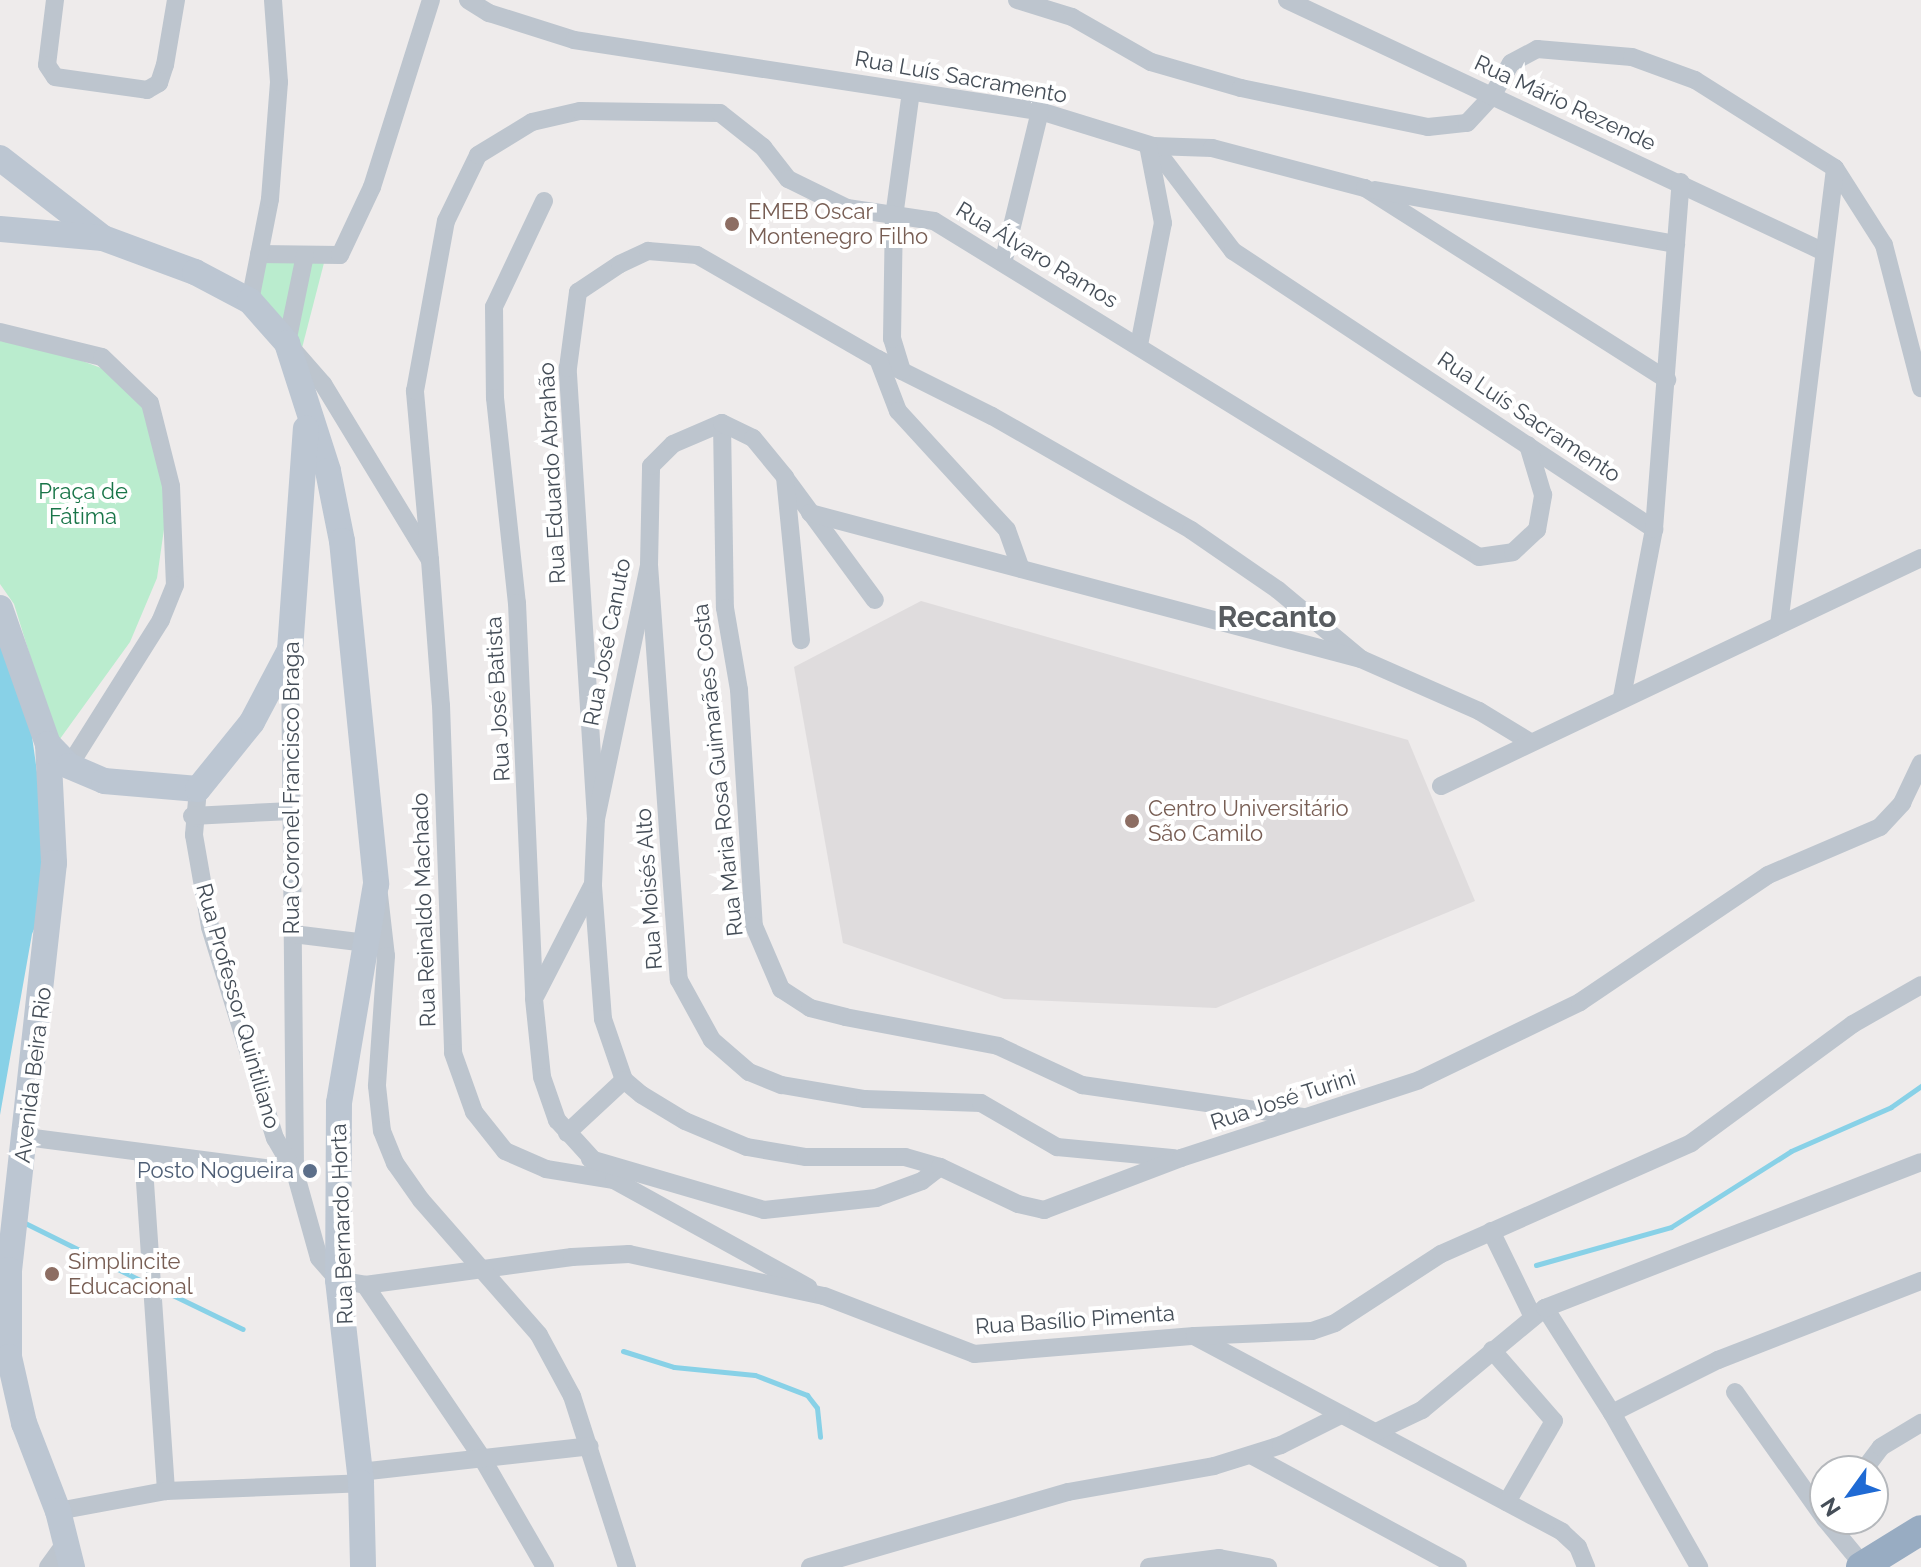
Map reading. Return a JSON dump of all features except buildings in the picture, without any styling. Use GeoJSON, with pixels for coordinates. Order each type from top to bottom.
{"type":"FeatureCollection","features":[{"type":"Feature","properties":{"kind":"highway"},"geometry":{"type":"LineString","coordinates":[[1862,1566],[1921,1530]]}},
{"type":"Feature","properties":{"kind":"main road"},"geometry":{"type":"LineString","coordinates":[[0,158],[43,196],[103,238],[195,272],[250,301],[287,343]]}},
{"type":"Feature","properties":{"kind":"main road"},"geometry":{"type":"LineString","coordinates":[[0,229],[103,238]]}},
{"type":"Feature","properties":{"kind":"main road","name":"Rua Bernardo Horta"},"geometry":{"type":"LineString","coordinates":[[287,343],[307,405],[342,541],[376,884],[339,1103],[338,1280],[361,1477],[363,1567]]}},
{"type":"Feature","properties":{"kind":"main road","name":"Rua Coronel Francisco Braga"},"geometry":{"type":"LineString","coordinates":[[290,650],[307,405]]}},
{"type":"Feature","properties":{"kind":"main road","name":"Avenida Beira Rio"},"geometry":{"type":"LineString","coordinates":[[0,608],[48,744],[53,907],[9,1270],[9,1357],[24,1423],[58,1511],[69,1554]]}},
{"type":"Feature","properties":{"kind":"main road","name":"Rua Professor Quintiliano"},"geometry":{"type":"LineString","coordinates":[[198,789],[252,722],[290,650]]}},
{"type":"Feature","properties":{"kind":"main road"},"geometry":{"type":"LineString","coordinates":[[48,744],[69,766],[104,781],[198,789]]}},
{"type":"Feature","properties":{"kind":"street"},"geometry":{"type":"LineString","coordinates":[[55,0],[47,65],[55,77],[147,90],[159,83],[165,65],[176,0]]}},
{"type":"Feature","properties":{"kind":"street"},"geometry":{"type":"LineString","coordinates":[[250,301],[270,199],[279,82],[273,0]]}},
{"type":"Feature","properties":{"kind":"street"},"geometry":{"type":"LineString","coordinates":[[259,254],[340,255],[372,187],[431,0]]}},
{"type":"Feature","properties":{"kind":"street","name":"Rua Luís Sacramento"},"geometry":{"type":"LineString","coordinates":[[468,0],[489,13],[574,40],[1040,111],[1150,146],[1233,251],[1654,529]]}},
{"type":"Feature","properties":{"kind":"street"},"geometry":{"type":"LineString","coordinates":[[1017,0],[1072,17],[1151,62],[1383,119],[1428,127],[1467,123],[1492,96],[1511,63],[1537,49],[1632,57],[1737,102],[1835,168],[1884,245],[1921,388]]}},
{"type":"Feature","properties":{"kind":"street"},"geometry":{"type":"LineString","coordinates":[[1056,0],[1072,17]]}},
{"type":"Feature","properties":{"kind":"street","name":"Rua Mário Rezende"},"geometry":{"type":"LineString","coordinates":[[1287,0],[1681,182],[1822,251]]}},
{"type":"Feature","properties":{"kind":"street"},"geometry":{"type":"LineString","coordinates":[[902,371],[892,339],[894,217],[911,92]]}},
{"type":"Feature","properties":{"kind":"street","name":"Rua Álvaro Ramos"},"geometry":{"type":"LineString","coordinates":[[430,560],[415,391],[446,221],[478,155],[532,122],[580,111],[720,113],[763,147],[788,179],[847,208],[934,221],[1479,557],[1513,552],[1537,530],[1543,495],[1528,445]]}},
{"type":"Feature","properties":{"kind":"street"},"geometry":{"type":"LineString","coordinates":[[1003,263],[1040,111]]}},
{"type":"Feature","properties":{"kind":"street"},"geometry":{"type":"LineString","coordinates":[[1139,345],[1163,223],[1150,146],[1212,148],[1365,188],[1676,244]]}},
{"type":"Feature","properties":{"kind":"street"},"geometry":{"type":"LineString","coordinates":[[1779,625],[1822,251],[1835,168]]}},
{"type":"Feature","properties":{"kind":"street"},"geometry":{"type":"LineString","coordinates":[[1622,697],[1654,529],[1681,182]]}},
{"type":"Feature","properties":{"kind":"street"},"geometry":{"type":"LineString","coordinates":[[1365,188],[1667,380]]}},
{"type":"Feature","properties":{"kind":"street","name":"Rua José Batista"},"geometry":{"type":"LineString","coordinates":[[544,201],[494,307],[495,398],[517,603],[534,999],[542,1077],[567,1133],[614,1180]]}},
{"type":"Feature","properties":{"kind":"street","name":"Rua Eduardo Abrahão"},"geometry":{"type":"LineString","coordinates":[[596,819],[568,368],[578,292],[648,251],[697,255],[878,359]]}},
{"type":"Feature","properties":{"kind":"street"},"geometry":{"type":"LineString","coordinates":[[287,343],[305,255]]}},
{"type":"Feature","properties":{"kind":"street"},"geometry":{"type":"LineString","coordinates":[[0,332],[74,346],[102,357],[122,374],[150,403],[171,486],[175,585],[161,620],[69,766]]}},
{"type":"Feature","properties":{"kind":"street","name":"Rua Reinaldo Machado"},"geometry":{"type":"LineString","coordinates":[[287,343],[323,384],[430,560],[441,705],[453,1053],[474,1112],[505,1151],[546,1169],[614,1180],[824,1296]]}},
{"type":"Feature","properties":{"kind":"street"},"geometry":{"type":"LineString","coordinates":[[878,359],[926,380],[1191,530],[1278,590],[1361,659]]}},
{"type":"Feature","properties":{"kind":"street"},"geometry":{"type":"LineString","coordinates":[[878,359],[898,411],[1007,530],[1021,569]]}},
{"type":"Feature","properties":{"kind":"street"},"geometry":{"type":"LineString","coordinates":[[722,423],[753,438],[875,600]]}},
{"type":"Feature","properties":{"kind":"street","name":"Rua José Canuto"},"geometry":{"type":"LineString","coordinates":[[534,999],[593,884],[596,819],[649,565],[651,466],[673,444],[722,423]]}},
{"type":"Feature","properties":{"kind":"street","name":"Rua Maria Rosa Guimarães Costa"},"geometry":{"type":"LineString","coordinates":[[722,423],[725,608],[739,690],[754,926],[781,989],[810,1008],[998,1046],[1082,1085],[1310,1118]]}},
{"type":"Feature","properties":{"kind":"street"},"geometry":{"type":"LineString","coordinates":[[785,477],[801,640]]}},
{"type":"Feature","properties":{"kind":"street"},"geometry":{"type":"LineString","coordinates":[[810,513],[1361,659],[1479,711],[1530,742]]}},
{"type":"Feature","properties":{"kind":"street"},"geometry":{"type":"LineString","coordinates":[[1441,786],[1622,697],[1921,558]]}},
{"type":"Feature","properties":{"kind":"street","name":"Rua Moisés Alto"},"geometry":{"type":"LineString","coordinates":[[649,565],[679,980],[712,1040],[749,1072],[782,1085],[865,1099],[981,1103],[1057,1147],[1181,1158]]}},
{"type":"Feature","properties":{"kind":"street","name":"Rua Coronel Francisco Braga"},"geometry":{"type":"LineString","coordinates":[[290,650],[295,1172]]}},
{"type":"Feature","properties":{"kind":"street","name":"Rua José Turini"},"geometry":{"type":"LineString","coordinates":[[624,1080],[685,1121],[747,1147],[806,1157],[905,1157],[940,1167],[1018,1204],[1044,1210],[1181,1158],[1419,1080],[1580,1002],[1768,875],[1880,827],[1902,803],[1921,763]]}},
{"type":"Feature","properties":{"kind":"street","name":"Rua Professor Quintiliano"},"geometry":{"type":"LineString","coordinates":[[198,789],[192,816],[210,927],[275,1138],[295,1172],[319,1258],[338,1280]]}},
{"type":"Feature","properties":{"kind":"street"},"geometry":{"type":"LineString","coordinates":[[192,816],[292,811]]}},
{"type":"Feature","properties":{"kind":"street"},"geometry":{"type":"LineString","coordinates":[[376,884],[386,956],[377,1086],[382,1131],[395,1163],[421,1200],[488,1271],[539,1335],[572,1396],[627,1567]]}},
{"type":"Feature","properties":{"kind":"street"},"geometry":{"type":"LineString","coordinates":[[567,1133],[624,1080],[603,1019],[593,884]]}},
{"type":"Feature","properties":{"kind":"street"},"geometry":{"type":"LineString","coordinates":[[293,934],[366,943]]}},
{"type":"Feature","properties":{"kind":"street"},"geometry":{"type":"LineString","coordinates":[[1194,1336],[1324,1327],[1441,1254],[1691,1143],[1853,1024],[1921,985]]}},
{"type":"Feature","properties":{"kind":"street"},"geometry":{"type":"LineString","coordinates":[[26,1137],[295,1172]]}},
{"type":"Feature","properties":{"kind":"street"},"geometry":{"type":"LineString","coordinates":[[143,1153],[166,1491]]}},
{"type":"Feature","properties":{"kind":"street"},"geometry":{"type":"LineString","coordinates":[[590,1159],[764,1210],[876,1198],[922,1181],[940,1167]]}},
{"type":"Feature","properties":{"kind":"street"},"geometry":{"type":"LineString","coordinates":[[1378,1431],[1422,1410],[1538,1311],[1921,1162]]}},
{"type":"Feature","properties":{"kind":"street"},"geometry":{"type":"LineString","coordinates":[[1491,1231],[1538,1311],[1612,1413],[1699,1567]]}},
{"type":"Feature","properties":{"kind":"street","name":"Rua Basílio Pimenta"},"geometry":{"type":"LineString","coordinates":[[338,1280],[365,1285],[488,1271],[572,1257],[629,1254],[824,1296],[974,1354],[1194,1336],[1279,1377],[1341,1415],[1378,1431],[1562,1532],[1578,1547],[1586,1567]]}},
{"type":"Feature","properties":{"kind":"street"},"geometry":{"type":"LineString","coordinates":[[1612,1413],[1718,1360],[1921,1281]]}},
{"type":"Feature","properties":{"kind":"street"},"geometry":{"type":"LineString","coordinates":[[365,1285],[482,1458],[545,1567]]}},
{"type":"Feature","properties":{"kind":"street"},"geometry":{"type":"LineString","coordinates":[[1492,1350],[1554,1421],[1507,1502]]}},
{"type":"Feature","properties":{"kind":"street"},"geometry":{"type":"LineString","coordinates":[[1735,1392],[1809,1495]]}},
{"type":"Feature","properties":{"kind":"street"},"geometry":{"type":"LineString","coordinates":[[810,1567],[1068,1492],[1251,1455],[1341,1415]]}},
{"type":"Feature","properties":{"kind":"street"},"geometry":{"type":"LineString","coordinates":[[1875,1455],[1881,1447],[1921,1423]]}},
{"type":"Feature","properties":{"kind":"street"},"geometry":{"type":"LineString","coordinates":[[58,1511],[166,1491],[361,1477],[482,1458],[590,1446]]}},
{"type":"Feature","properties":{"kind":"street"},"geometry":{"type":"LineString","coordinates":[[1251,1455],[1458,1567]]}},
{"type":"Feature","properties":{"kind":"street"},"geometry":{"type":"LineString","coordinates":[[1838,1535],[1862,1566]]}},
{"type":"Feature","properties":{"kind":"street","name":"Avenida Beira Rio"},"geometry":{"type":"LineString","coordinates":[[48,1567],[69,1554]]}},
{"type":"Feature","properties":{"kind":"street"},"geometry":{"type":"LineString","coordinates":[[1149,1567],[1219,1558],[1268,1567]]}},
{"type":"Feature","properties":{"kind":"shaded area","name":"Centro Universitário São Camilo"},"geometry":{"type":"Polygon","coordinates":[[[921,601],[1408,740],[1475,901],[1216,1008],[1004,999],[843,943],[794,667],[921,601]]]}},
{"type":"Feature","properties":{"kind":"green space"},"geometry":{"type":"Polygon","coordinates":[[[325,259],[302,348],[257,295],[264,260],[325,259]]]}},
{"type":"Feature","properties":{"kind":"green space","name":"Praça de Fátima"},"geometry":{"type":"Polygon","coordinates":[[[0,341],[48,348],[101,368],[150,408],[167,508],[157,578],[130,642],[57,743],[14,604],[0,584],[0,341]]]}},
{"type":"Feature","properties":{"kind":"water"},"geometry":{"type":"Polygon","coordinates":[[[0,630],[29,715],[45,829],[47,898],[32,934],[0,1115],[0,630]]]}},
{"type":"Feature","properties":{"kind":"waterway"},"geometry":{"type":"LineString","coordinates":[[1536,1265],[1671,1227],[1791,1151],[1891,1107],[1921,1086]]}},
{"type":"Feature","properties":{"kind":"waterway"},"geometry":{"type":"LineString","coordinates":[[23,1222],[144,1282]]}},
{"type":"Feature","properties":{"kind":"waterway"},"geometry":{"type":"LineString","coordinates":[[158,1288],[243,1329]]}},
{"type":"Feature","properties":{"kind":"waterway"},"geometry":{"type":"LineString","coordinates":[[623,1351],[674,1367],[755,1375],[807,1395],[817,1408],[820,1437]]}},
{"type":"Feature","properties":{"kind":"place","name":"EMEB Oscar Montenegro Filho"},"geometry":{"type":"Point","coordinates":[732,224]}},
{"type":"Feature","properties":{"kind":"place","name":"Centro Universitário São Camilo"},"geometry":{"type":"Point","coordinates":[1132,821]}},
{"type":"Feature","properties":{"kind":"place","name":"Posto Nogueira"},"geometry":{"type":"Point","coordinates":[310,1171]}},
{"type":"Feature","properties":{"kind":"place","name":"Simplincite Educacional"},"geometry":{"type":"Point","coordinates":[52,1274]}},
{"type":"Feature","properties":{"kind":"district","name":"Recanto"},"geometry":{"type":"Point","coordinates":[1277,617]}}]}
